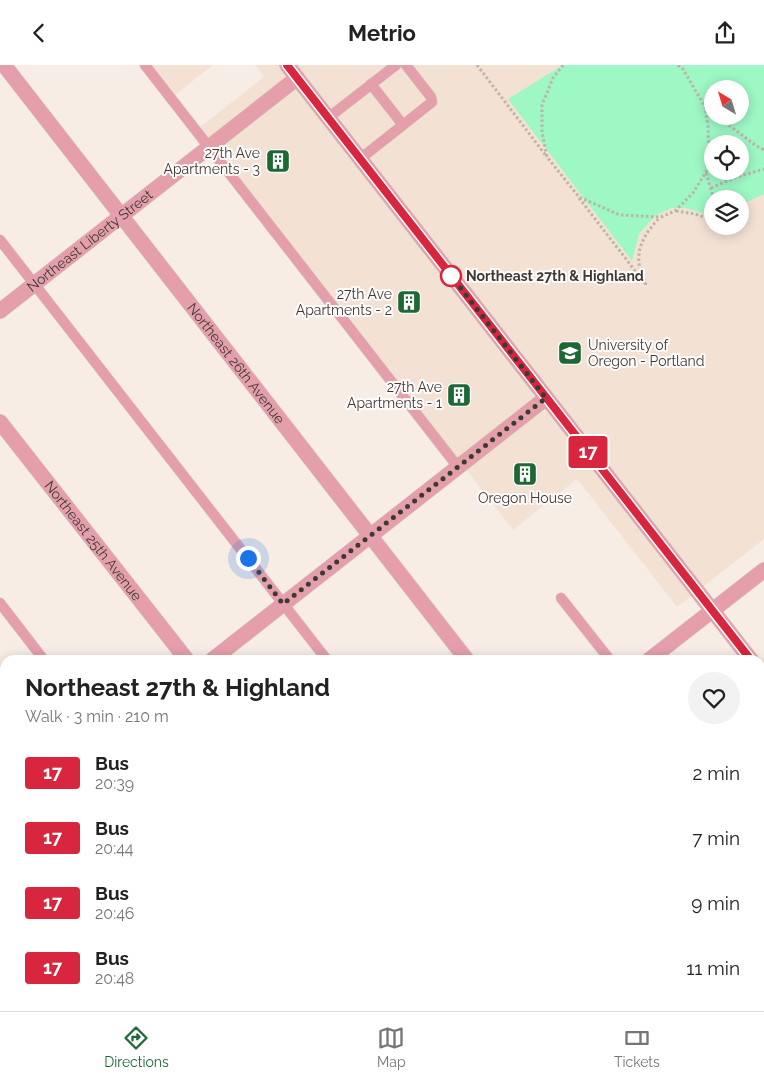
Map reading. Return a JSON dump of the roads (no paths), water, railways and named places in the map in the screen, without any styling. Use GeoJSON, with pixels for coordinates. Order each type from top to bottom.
{"type":"FeatureCollection","features":[{"type":"Feature","properties":{"kind":"street","name":"Northeast 26th Avenue"},"geometry":{"type":"LineString","coordinates":[[4,65],[464,655]]}},
{"type":"Feature","properties":{"kind":"street"},"geometry":{"type":"LineString","coordinates":[[287,65],[747,655]]}},
{"type":"Feature","properties":{"kind":"street","name":"Northeast Liberty Street"},"geometry":{"type":"LineString","coordinates":[[0,311],[297,78]]}},
{"type":"Feature","properties":{"kind":"street"},"geometry":{"type":"LineString","coordinates":[[218,655],[546,398]]}},
{"type":"Feature","properties":{"kind":"street","name":"Northeast 25th Avenue"},"geometry":{"type":"LineString","coordinates":[[0,422],[182,655]]}},
{"type":"Feature","properties":{"kind":"street"},"geometry":{"type":"LineString","coordinates":[[656,655],[764,570]]}},
{"type":"Feature","properties":{"kind":"lane"},"geometry":{"type":"LineString","coordinates":[[145,65],[458,467]]}},
{"type":"Feature","properties":{"kind":"lane"},"geometry":{"type":"LineString","coordinates":[[328,118],[396,65]]}},
{"type":"Feature","properties":{"kind":"lane"},"geometry":{"type":"LineString","coordinates":[[360,159],[432,103],[432,97],[406,65]]}},
{"type":"Feature","properties":{"kind":"lane"},"geometry":{"type":"LineString","coordinates":[[372,84],[402,125]]}},
{"type":"Feature","properties":{"kind":"lane"},"geometry":{"type":"LineString","coordinates":[[0,240],[323,655]]}},
{"type":"Feature","properties":{"kind":"lane"},"geometry":{"type":"LineString","coordinates":[[561,598],[606,655]]}},
{"type":"Feature","properties":{"kind":"lane"},"geometry":{"type":"LineString","coordinates":[[0,603],[40,655]]}},
{"type":"Feature","properties":{"kind":"place","name":"27th Ave Apartments - 3"},"geometry":{"type":"Point","coordinates":[278,161]}},
{"type":"Feature","properties":{"kind":"place","name":"Northeast 27th & Highland"},"geometry":{"type":"Point","coordinates":[451,276]}},
{"type":"Feature","properties":{"kind":"place","name":"27th Ave Apartments - 2"},"geometry":{"type":"Point","coordinates":[409,302]}},
{"type":"Feature","properties":{"kind":"place","name":"University of Oregon - Portland"},"geometry":{"type":"Point","coordinates":[570,353]}},
{"type":"Feature","properties":{"kind":"place","name":"27th Ave Apartments - 1"},"geometry":{"type":"Point","coordinates":[459,395]}},
{"type":"Feature","properties":{"kind":"place","name":"Oregon House"},"geometry":{"type":"Point","coordinates":[525,474]}}]}
